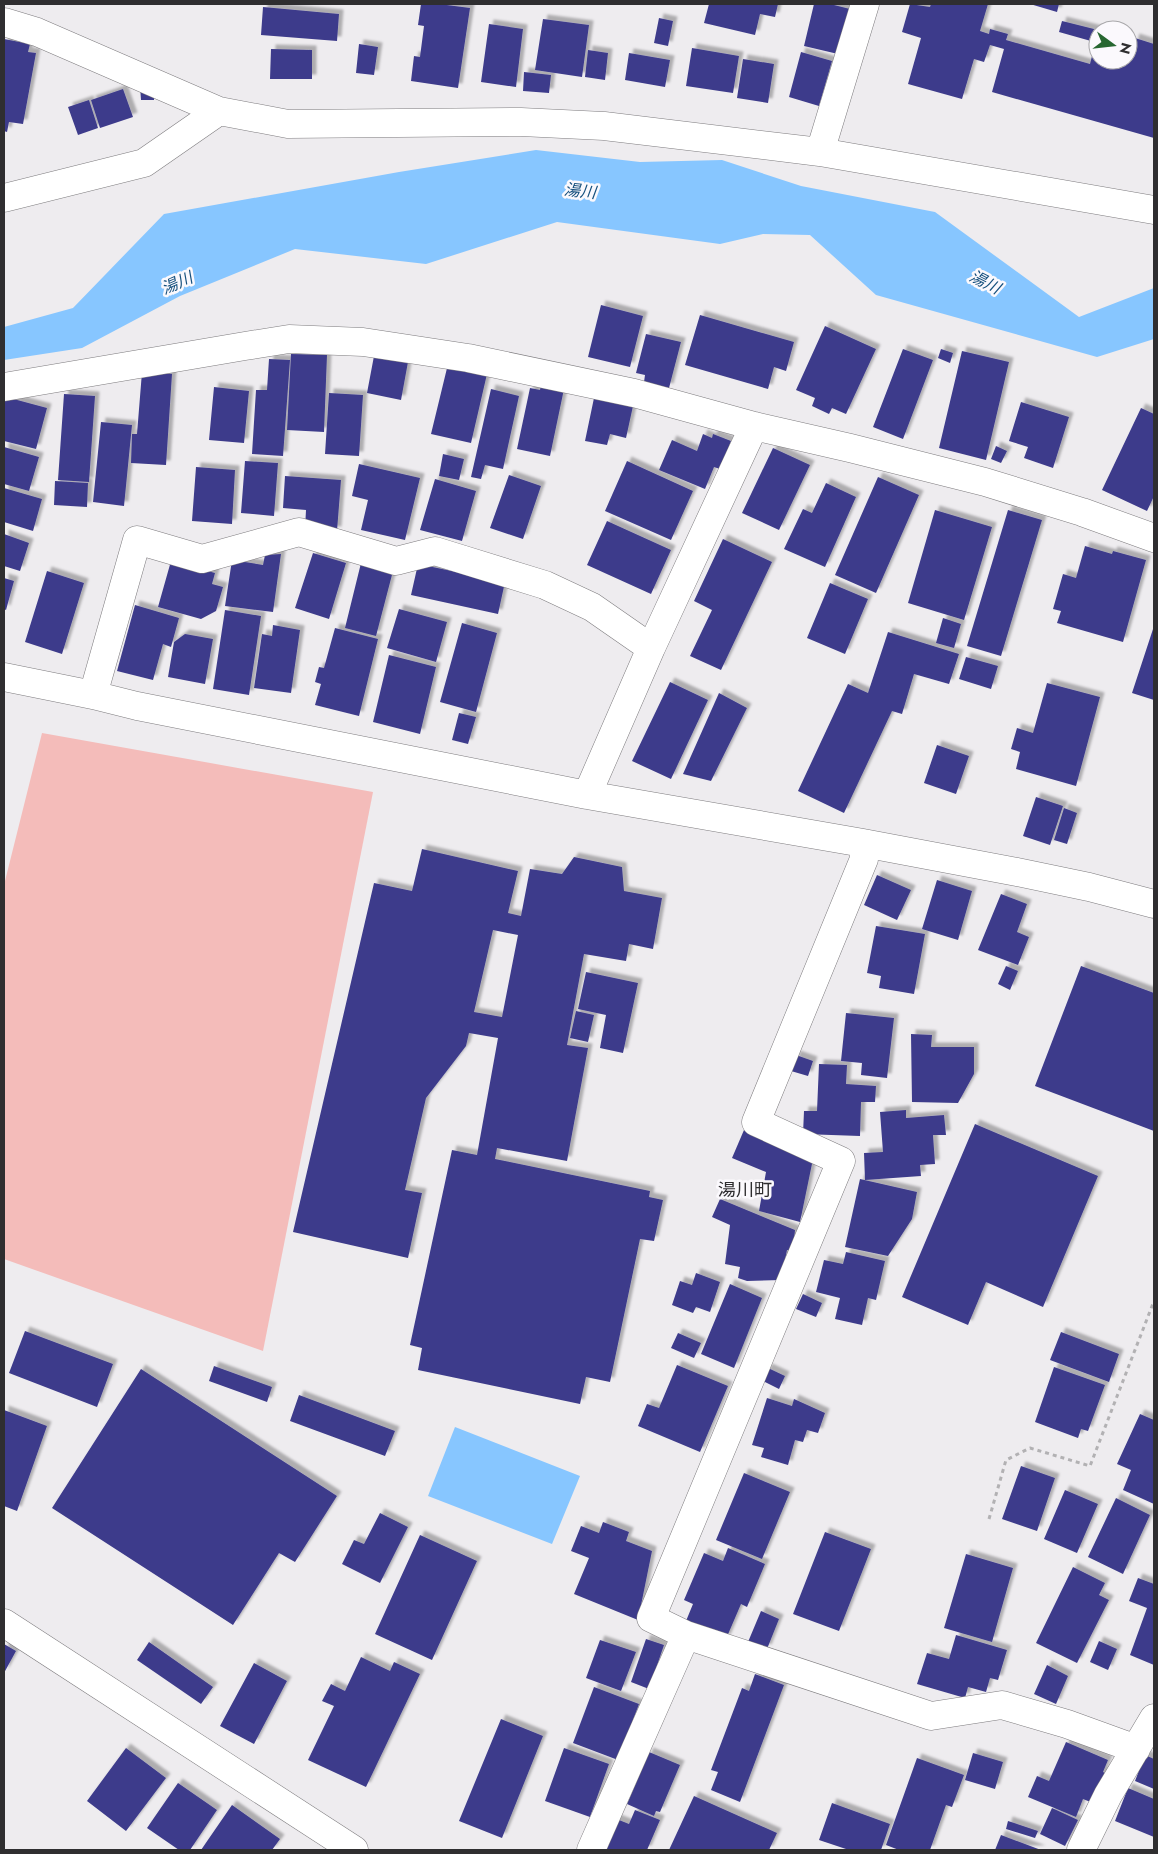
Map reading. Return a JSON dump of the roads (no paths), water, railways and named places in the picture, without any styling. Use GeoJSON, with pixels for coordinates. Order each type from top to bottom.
{"type":"FeatureCollection","features":[{"type":"Feature","properties":{"kind":"street"},"geometry":{"type":"LineString","coordinates":[[820,152],[865,4]]}},
{"type":"Feature","properties":{"kind":"street"},"geometry":{"type":"LineString","coordinates":[[4,22],[37,32],[219,111],[288,124],[521,122],[604,126],[820,152],[1154,210]]}},
{"type":"Feature","properties":{"kind":"street"},"geometry":{"type":"LineString","coordinates":[[4,198],[144,163],[219,111]]}},
{"type":"Feature","properties":{"kind":"street"},"geometry":{"type":"LineString","coordinates":[[4,387],[289,340],[363,342],[468,358],[624,391],[754,426],[985,482],[1082,512],[1154,538]]}},
{"type":"Feature","properties":{"kind":"street"},"geometry":{"type":"LineString","coordinates":[[587,795],[651,648],[754,426]]}},
{"type":"Feature","properties":{"kind":"street"},"geometry":{"type":"LineString","coordinates":[[93,695],[137,540],[202,559],[299,532],[396,561],[435,552],[545,585],[592,607],[651,648]]}},
{"type":"Feature","properties":{"kind":"street"},"geometry":{"type":"LineString","coordinates":[[4,677],[137,706],[587,795],[863,843],[1089,887],[1154,904]]}},
{"type":"Feature","properties":{"kind":"street"},"geometry":{"type":"LineString","coordinates":[[863,843],[864,859],[756,1122],[841,1161],[651,1618],[686,1635],[931,1716],[1002,1705],[1067,1724],[1136,1749]]}},
{"type":"Feature","properties":{"kind":"street"},"geometry":{"type":"LineString","coordinates":[[4,1623],[354,1850]]}},
{"type":"Feature","properties":{"kind":"street"},"geometry":{"type":"LineString","coordinates":[[591,1850],[686,1635]]}},
{"type":"Feature","properties":{"kind":"street"},"geometry":{"type":"LineString","coordinates":[[1081,1850],[1108,1795],[1154,1718]]}},
{"type":"Feature","properties":{"kind":"water","name":"湯川"},"geometry":{"type":"Polygon","coordinates":[[[536,150],[640,162],[722,160],[801,186],[935,212],[1079,317],[1154,288],[1154,339],[1097,357],[876,295],[810,235],[763,234],[720,244],[557,222],[426,264],[295,249],[180,296],[82,348],[4,360],[4,327],[73,308],[164,214],[399,172],[536,150]]]}},
{"type":"Feature","properties":{"kind":"water"},"geometry":{"type":"Polygon","coordinates":[[[455,1427],[580,1476],[552,1544],[428,1496],[455,1427]]]}},
{"type":"Feature","properties":{"kind":"district","name":"湯川町"},"geometry":{"type":"Point","coordinates":[745,1190]}}]}
